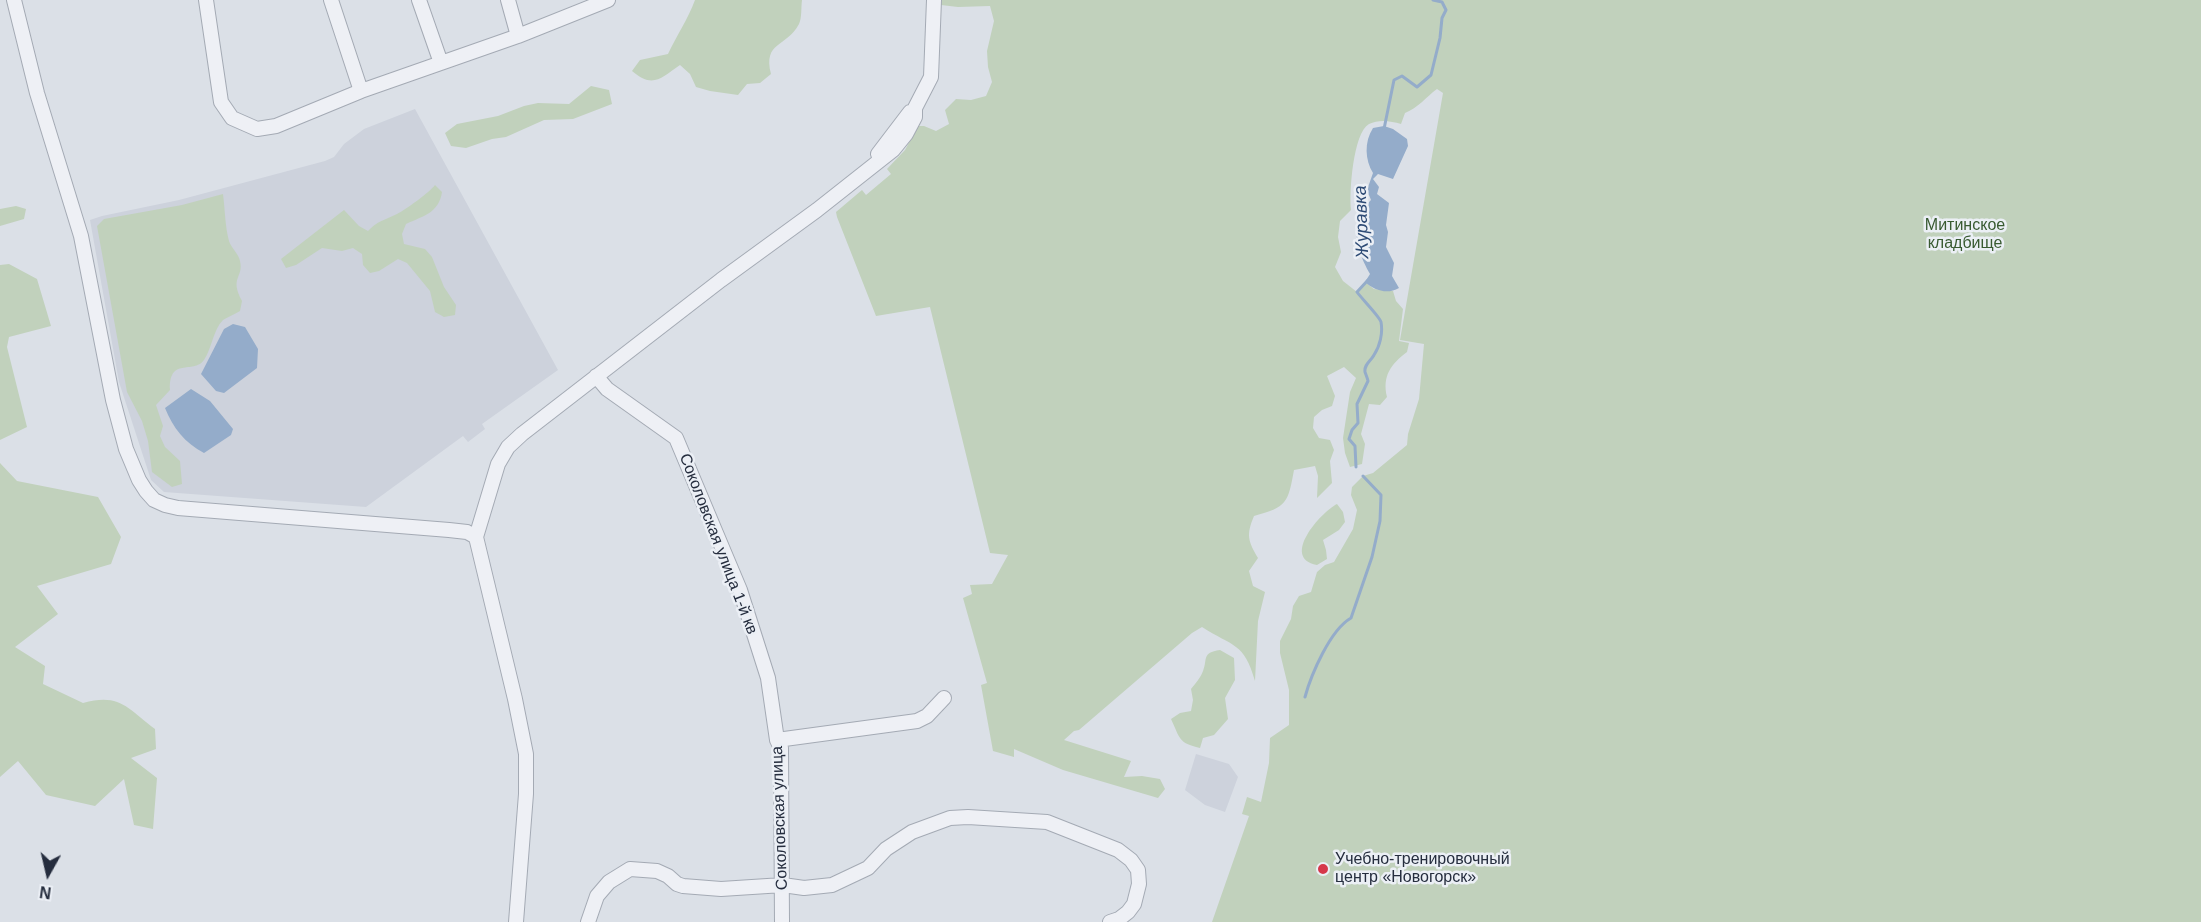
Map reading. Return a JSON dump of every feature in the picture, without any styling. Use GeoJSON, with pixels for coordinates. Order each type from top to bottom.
{"type":"FeatureCollection","features":[{"type":"Feature","properties":{"kind":"street"},"geometry":{"type":"LineString","coordinates":[[14,0],[37,93],[81,236],[113,400],[126,448],[146,491],[154,500],[178,508],[449,530],[467,532],[476,537]]}},
{"type":"Feature","properties":{"kind":"street"},"geometry":{"type":"LineString","coordinates":[[206,0],[221,102],[232,118],[257,129],[276,126],[362,91],[518,36],[608,0]]}},
{"type":"Feature","properties":{"kind":"street"},"geometry":{"type":"LineString","coordinates":[[331,0],[362,91]]}},
{"type":"Feature","properties":{"kind":"street"},"geometry":{"type":"LineString","coordinates":[[419,0],[441,63]]}},
{"type":"Feature","properties":{"kind":"street"},"geometry":{"type":"LineString","coordinates":[[508,0],[518,36]]}},
{"type":"Feature","properties":{"kind":"street"},"geometry":{"type":"LineString","coordinates":[[516,922],[526,794],[526,754],[476,537],[498,465],[508,447],[596,376],[712,287],[818,210],[868,168],[908,113],[915,108],[931,77],[934,0]]}},
{"type":"Feature","properties":{"kind":"street","name":"Соколовская улица 1-й кв"},"geometry":{"type":"LineString","coordinates":[[596,376],[608,389],[676,438],[740,590],[768,678]]}},
{"type":"Feature","properties":{"kind":"street","name":"Соколовская улица"},"geometry":{"type":"LineString","coordinates":[[768,678],[777,740],[781,748],[783,922]]}},
{"type":"Feature","properties":{"kind":"street"},"geometry":{"type":"LineString","coordinates":[[777,740],[917,722],[927,716],[944,698]]}},
{"type":"Feature","properties":{"kind":"street"},"geometry":{"type":"LineString","coordinates":[[588,922],[597,896],[609,882],[630,869],[657,871],[683,886],[721,889],[783,885],[804,888],[832,885],[868,868],[886,849],[912,832],[950,818],[968,817],[1040,821],[1118,850],[1131,860],[1138,870],[1139,884],[1134,904],[1128,912],[1110,922]]}},
{"type":"Feature","properties":{"kind":"shaded area"},"geometry":{"type":"Polygon","coordinates":[[[415,109],[558,370],[482,424],[485,429],[468,442],[463,436],[366,507],[164,492],[151,480],[119,382],[90,220],[179,200],[325,161],[334,157],[344,144],[364,129],[415,109]]]}},
{"type":"Feature","properties":{"kind":"shaded area"},"geometry":{"type":"Polygon","coordinates":[[[1196,754],[1229,764],[1238,777],[1225,812],[1205,805],[1185,790],[1196,754]]]}},
{"type":"Feature","properties":{"kind":"green space"},"geometry":{"type":"Polygon","coordinates":[[[695,0],[802,0],[801,19],[794,32],[773,50],[769,63],[771,74],[760,83],[747,84],[738,95],[696,87],[690,74],[680,65],[657,80],[646,79],[632,71],[640,60],[668,54],[695,0]]]}},
{"type":"Feature","properties":{"kind":"green space","name":"Митинское кладбище"},"geometry":{"type":"Polygon","coordinates":[[[942,0],[2201,0],[2201,922],[1212,922],[1249,816],[1242,814],[1247,797],[1261,802],[1269,763],[1270,738],[1289,725],[1289,690],[1280,653],[1280,641],[1291,619],[1293,606],[1299,596],[1311,592],[1317,572],[1325,565],[1334,562],[1353,529],[1357,510],[1351,495],[1352,487],[1363,476],[1373,473],[1407,445],[1408,434],[1419,399],[1424,344],[1400,340],[1443,93],[1437,89],[1405,113],[1401,124],[1377,121],[1369,124],[1359,139],[1352,178],[1351,210],[1340,221],[1338,237],[1341,252],[1335,267],[1343,281],[1357,292],[1365,282],[1374,289],[1393,291],[1396,301],[1403,309],[1399,341],[1409,343],[1407,352],[1389,371],[1386,383],[1387,397],[1380,405],[1369,404],[1361,434],[1365,444],[1362,464],[1350,467],[1345,453],[1343,438],[1350,392],[1356,378],[1344,367],[1327,376],[1335,396],[1332,406],[1322,410],[1314,417],[1313,428],[1319,438],[1330,440],[1334,450],[1330,461],[1332,483],[1317,498],[1318,476],[1315,466],[1294,470],[1290,490],[1284,502],[1273,510],[1254,516],[1249,538],[1258,558],[1249,571],[1253,586],[1265,592],[1258,621],[1255,681],[1242,652],[1202,627],[1064,740],[1131,761],[1124,777],[1142,776],[1160,779],[1165,789],[1158,798],[1063,770],[1014,749],[1014,757],[993,751],[981,685],[987,683],[963,598],[972,594],[970,585],[992,584],[1008,555],[990,553],[930,307],[876,316],[837,217],[836,212],[862,190],[866,195],[891,174],[887,169],[905,150],[918,126],[936,131],[949,124],[945,110],[956,99],[971,100],[986,96],[992,82],[987,51],[994,21],[990,6],[941,5],[942,0]]]}},
{"type":"Feature","properties":{"kind":"green space"},"geometry":{"type":"Polygon","coordinates":[[[591,86],[609,90],[612,104],[573,119],[544,120],[506,137],[466,148],[451,146],[445,133],[457,124],[498,116],[524,106],[538,103],[569,104],[591,86]]]}},
{"type":"Feature","properties":{"kind":"green space"},"geometry":{"type":"Polygon","coordinates":[[[435,185],[442,192],[438,205],[424,216],[406,224],[402,234],[404,244],[425,249],[432,257],[444,287],[456,305],[455,315],[444,317],[435,312],[430,291],[407,263],[398,259],[379,271],[370,273],[363,265],[362,254],[353,248],[342,251],[322,248],[296,265],[286,268],[281,259],[344,210],[359,226],[368,231],[378,223],[406,209],[435,185]]]}},
{"type":"Feature","properties":{"kind":"green space"},"geometry":{"type":"Polygon","coordinates":[[[223,194],[229,241],[240,261],[237,287],[242,301],[240,311],[220,324],[204,360],[173,373],[170,390],[156,405],[163,426],[160,436],[165,447],[180,461],[182,484],[172,487],[152,472],[148,441],[142,421],[127,392],[97,226],[104,219],[182,205],[223,194]]]}},
{"type":"Feature","properties":{"kind":"green space"},"geometry":{"type":"Polygon","coordinates":[[[16,206],[26,209],[24,219],[0,226],[0,209],[16,206]]]}},
{"type":"Feature","properties":{"kind":"green space"},"geometry":{"type":"Polygon","coordinates":[[[9,264],[37,279],[51,326],[9,337],[7,347],[27,427],[0,440],[0,265],[9,264]]]}},
{"type":"Feature","properties":{"kind":"green space"},"geometry":{"type":"Polygon","coordinates":[[[0,463],[17,481],[98,497],[121,537],[111,564],[37,586],[58,614],[15,647],[45,666],[43,684],[83,703],[96,700],[115,701],[130,709],[155,729],[156,749],[131,758],[157,778],[153,829],[134,825],[124,779],[95,806],[46,795],[18,761],[0,777],[0,463]]]}},
{"type":"Feature","properties":{"kind":"green space"},"geometry":{"type":"Polygon","coordinates":[[[1337,504],[1343,512],[1345,522],[1339,530],[1323,540],[1327,559],[1317,565],[1307,561],[1302,554],[1307,535],[1322,516],[1337,504]]]}},
{"type":"Feature","properties":{"kind":"green space"},"geometry":{"type":"Polygon","coordinates":[[[1220,650],[1234,658],[1235,680],[1225,698],[1228,719],[1214,735],[1203,738],[1200,748],[1187,744],[1181,739],[1171,719],[1180,713],[1191,711],[1193,700],[1191,689],[1202,673],[1206,657],[1220,650]]]}},
{"type":"Feature","properties":{"kind":"water"},"geometry":{"type":"Polygon","coordinates":[[[1384,126],[1393,129],[1407,139],[1408,146],[1393,179],[1378,174],[1373,179],[1379,187],[1377,194],[1389,203],[1386,247],[1394,263],[1392,276],[1399,288],[1390,291],[1377,289],[1365,282],[1370,274],[1357,242],[1357,228],[1368,209],[1366,205],[1371,200],[1367,190],[1373,173],[1367,157],[1368,139],[1373,128],[1384,126]]]}},
{"type":"Feature","properties":{"kind":"water"},"geometry":{"type":"Polygon","coordinates":[[[233,324],[245,327],[258,349],[257,368],[224,393],[216,391],[201,374],[224,329],[233,324]]]}},
{"type":"Feature","properties":{"kind":"water"},"geometry":{"type":"Polygon","coordinates":[[[191,389],[210,401],[233,429],[231,435],[204,453],[180,434],[165,408],[191,389]]]}},
{"type":"Feature","properties":{"kind":"waterway","name":"Журавка"},"geometry":{"type":"LineString","coordinates":[[1384,129],[1394,80],[1402,76],[1417,87],[1431,75],[1440,38],[1442,18],[1446,10],[1442,2],[1433,0]]}},
{"type":"Feature","properties":{"kind":"waterway","name":"Журавка"},"geometry":{"type":"LineString","coordinates":[[1356,467],[1355,446],[1349,439],[1358,423],[1357,404],[1368,381],[1366,367],[1378,348],[1382,331],[1380,320],[1357,292],[1368,280]]}},
{"type":"Feature","properties":{"kind":"waterway","name":"Журавка"},"geometry":{"type":"LineString","coordinates":[[1305,697],[1329,642],[1343,624],[1351,618],[1372,557],[1380,521],[1381,495],[1363,476]]}},
{"type":"Feature","properties":{"kind":"place","name":"Учебно-тренировочный центр «Новогорск»"},"geometry":{"type":"Point","coordinates":[1323,869]}}]}
